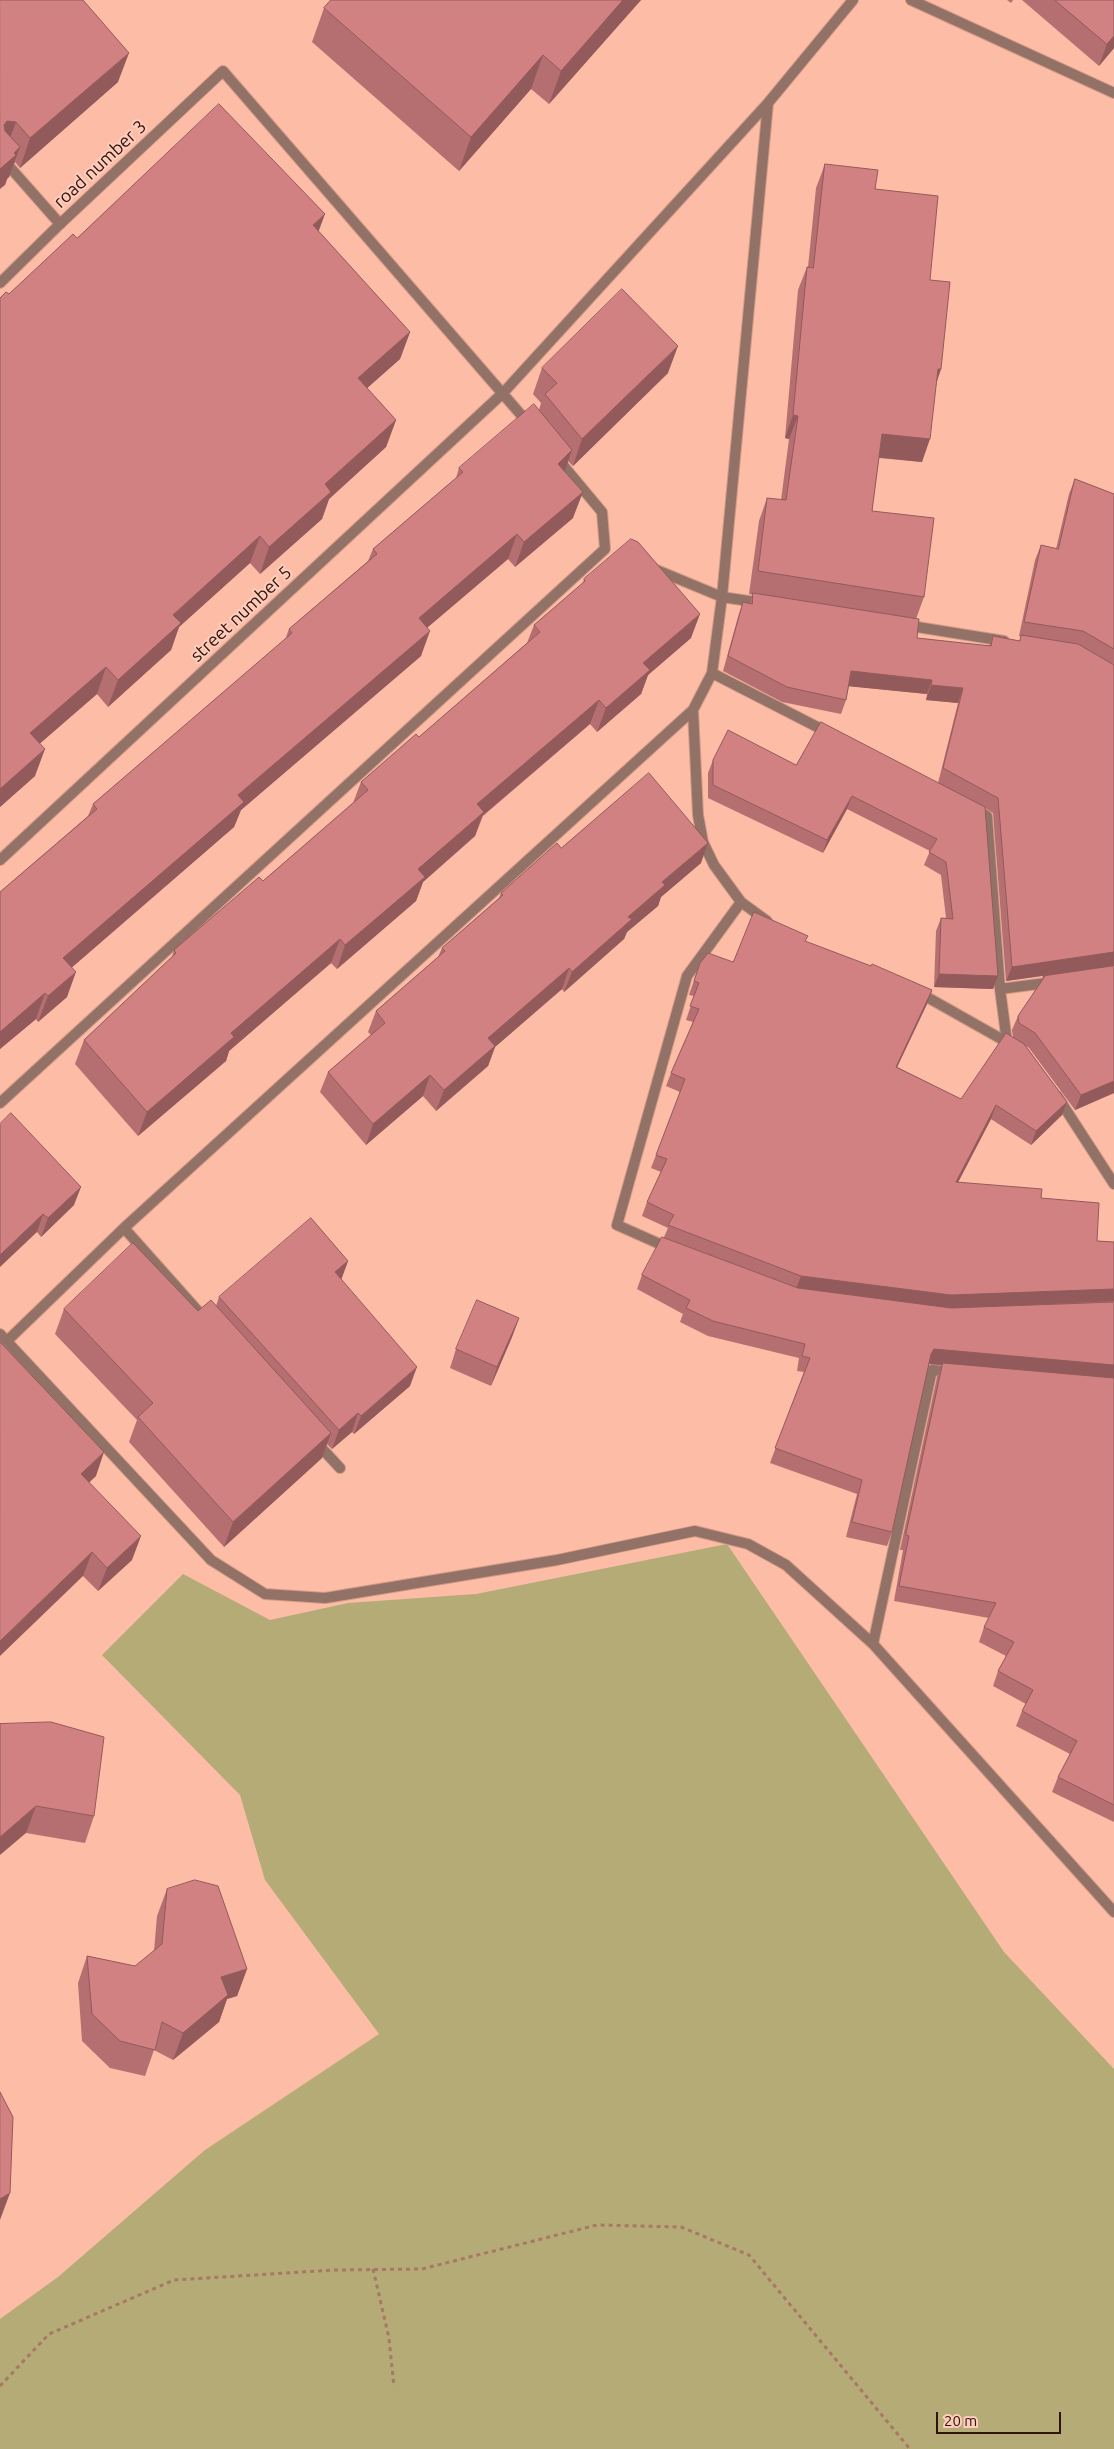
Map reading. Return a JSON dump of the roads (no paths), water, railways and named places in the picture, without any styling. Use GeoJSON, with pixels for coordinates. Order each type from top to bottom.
{"type":"FeatureCollection","features":[{"type":"Feature","properties":{"kind":"street","name":"street number 5"},"geometry":{"type":"LineString","coordinates":[[0,860],[504,393],[768,103],[853,0]]}},
{"type":"Feature","properties":{"kind":"street"},"geometry":{"type":"LineString","coordinates":[[911,0],[1114,93]]}},
{"type":"Feature","properties":{"kind":"street","name":"road number 3"},"geometry":{"type":"LineString","coordinates":[[0,283],[223,71],[504,393]]}},
{"type":"Feature","properties":{"kind":"street"},"geometry":{"type":"LineString","coordinates":[[768,103],[722,597],[712,673],[694,710],[3,1338],[211,1560],[264,1594],[325,1598],[557,1560],[695,1531],[748,1544],[786,1565],[873,1644],[1114,1912]]}},
{"type":"Feature","properties":{"kind":"street"},"geometry":{"type":"LineString","coordinates":[[0,156],[60,224]]}},
{"type":"Feature","properties":{"kind":"street"},"geometry":{"type":"LineString","coordinates":[[504,393],[534,430]]}},
{"type":"Feature","properties":{"kind":"street"},"geometry":{"type":"LineString","coordinates":[[0,1103],[610,551],[602,512],[553,452]]}},
{"type":"Feature","properties":{"kind":"street"},"geometry":{"type":"LineString","coordinates":[[641,564],[722,597],[771,604]]}},
{"type":"Feature","properties":{"kind":"street"},"geometry":{"type":"LineString","coordinates":[[898,624],[1016,643]]}},
{"type":"Feature","properties":{"kind":"street"},"geometry":{"type":"LineString","coordinates":[[712,673],[836,737]]}},
{"type":"Feature","properties":{"kind":"street"},"geometry":{"type":"LineString","coordinates":[[694,710],[698,816],[703,842],[714,865],[741,902],[778,929]]}},
{"type":"Feature","properties":{"kind":"street"},"geometry":{"type":"LineString","coordinates":[[969,806],[987,816],[1000,989],[1008,1042]]}},
{"type":"Feature","properties":{"kind":"street"},"geometry":{"type":"LineString","coordinates":[[678,1252],[617,1225],[687,976],[741,902]]}},
{"type":"Feature","properties":{"kind":"street"},"geometry":{"type":"LineString","coordinates":[[1000,989],[1066,980]]}},
{"type":"Feature","properties":{"kind":"street"},"geometry":{"type":"LineString","coordinates":[[907,988],[1024,1052]]}},
{"type":"Feature","properties":{"kind":"street"},"geometry":{"type":"LineString","coordinates":[[1052,1090],[1114,1184]]}},
{"type":"Feature","properties":{"kind":"street"},"geometry":{"type":"LineString","coordinates":[[124,1228],[215,1330]]}},
{"type":"Feature","properties":{"kind":"street"},"geometry":{"type":"LineString","coordinates":[[873,1644],[932,1370],[960,1372]]}},
{"type":"Feature","properties":{"kind":"street"},"geometry":{"type":"LineString","coordinates":[[307,1432],[340,1468]]}}]}
